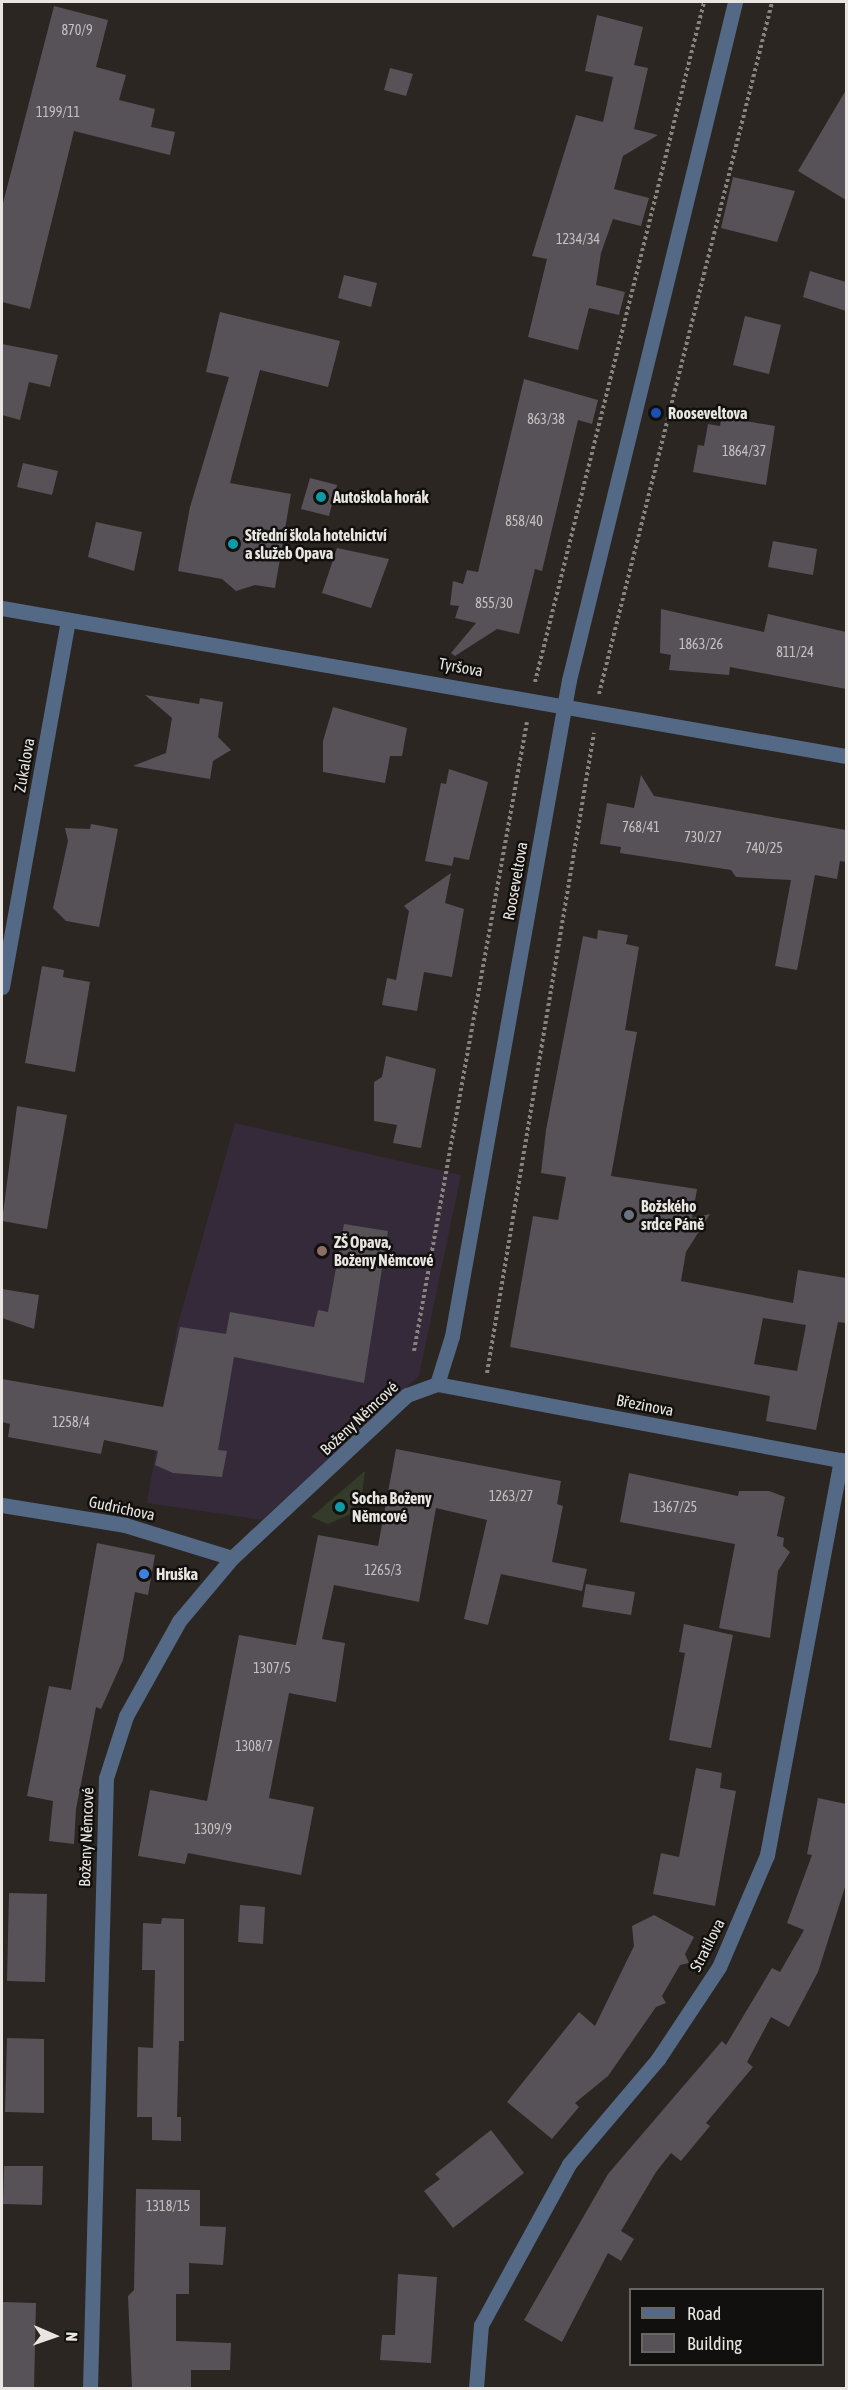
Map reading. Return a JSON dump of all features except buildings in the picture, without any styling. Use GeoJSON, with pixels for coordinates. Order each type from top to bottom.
{"type":"FeatureCollection","features":[{"type":"Feature","properties":{"kind":"street","name":"Rooseveltova"},"geometry":{"type":"LineString","coordinates":[[437,1384],[452,1336],[565,704],[735,2]]}},
{"type":"Feature","properties":{"kind":"street","name":"Tyršova"},"geometry":{"type":"LineString","coordinates":[[2,608],[531,697],[846,756]]}},
{"type":"Feature","properties":{"kind":"street","name":"Zukalova"},"geometry":{"type":"LineString","coordinates":[[2,987],[68,620]]}},
{"type":"Feature","properties":{"kind":"street","name":"Březinova"},"geometry":{"type":"LineString","coordinates":[[437,1384],[844,1461]]}},
{"type":"Feature","properties":{"kind":"street","name":"Boženy Němcové"},"geometry":{"type":"LineString","coordinates":[[90,2388],[106,1778],[146,1674],[179,1621],[232,1558],[407,1395],[437,1384]]}},
{"type":"Feature","properties":{"kind":"street","name":"Stratilova"},"geometry":{"type":"LineString","coordinates":[[476,2388],[481,2325],[569,2164],[658,2059],[719,1967],[767,1855],[844,1461]]}},
{"type":"Feature","properties":{"kind":"street","name":"Gudrichova"},"geometry":{"type":"LineString","coordinates":[[2,1505],[125,1525],[232,1558]]}},
{"type":"Feature","properties":{"kind":"path"},"geometry":{"type":"LineString","coordinates":[[414,1352],[531,697],[705,2]]}},
{"type":"Feature","properties":{"kind":"path"},"geometry":{"type":"LineString","coordinates":[[600,691],[771,2]]}},
{"type":"Feature","properties":{"kind":"path"},"geometry":{"type":"LineString","coordinates":[[484,1392],[595,730]]}},
{"type":"Feature","properties":{"kind":"shaded area","name":"ZŠ Opava, Boženy Němcové"},"geometry":{"type":"Polygon","coordinates":[[[235,1123],[461,1175],[419,1376],[262,1520],[147,1503],[177,1327],[235,1123]]]}},
{"type":"Feature","properties":{"kind":"green space"},"geometry":{"type":"Polygon","coordinates":[[[365,1471],[362,1495],[351,1514],[328,1524],[311,1517],[365,1471]]]}},
{"type":"Feature","properties":{"kind":"place","name":"Rooseveltova"},"geometry":{"type":"Point","coordinates":[656,413]}},
{"type":"Feature","properties":{"kind":"place","name":"Autoškola horák"},"geometry":{"type":"Point","coordinates":[321,497]}},
{"type":"Feature","properties":{"kind":"place","name":"Střední škola hotelnictví a služeb Opava"},"geometry":{"type":"Point","coordinates":[233,544]}},
{"type":"Feature","properties":{"kind":"place","name":"Božského srdce Páně"},"geometry":{"type":"Point","coordinates":[629,1215]}},
{"type":"Feature","properties":{"kind":"place","name":"ZŠ Opava, Boženy Němcové"},"geometry":{"type":"Point","coordinates":[322,1251]}},
{"type":"Feature","properties":{"kind":"place","name":"Socha Boženy Němcové"},"geometry":{"type":"Point","coordinates":[340,1507]}},
{"type":"Feature","properties":{"kind":"place","name":"Hruška"},"geometry":{"type":"Point","coordinates":[144,1574]}}]}
